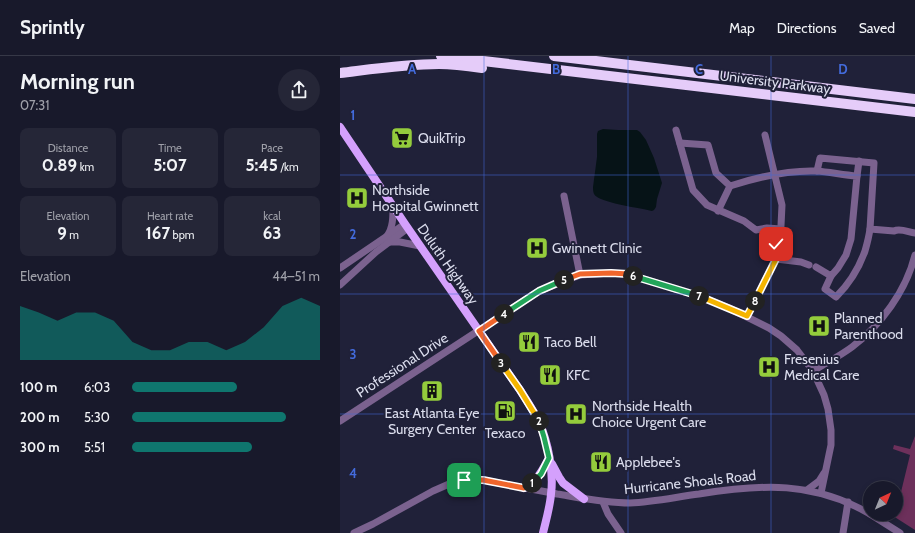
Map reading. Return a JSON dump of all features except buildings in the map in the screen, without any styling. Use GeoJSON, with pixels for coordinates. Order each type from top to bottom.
{"type":"FeatureCollection","features":[{"type":"Feature","properties":{"kind":"highway","name":"University Parkway"},"geometry":{"type":"LineString","coordinates":[[441,56],[915,112]]}},
{"type":"Feature","properties":{"kind":"highway","name":"University Parkway"},"geometry":{"type":"LineString","coordinates":[[554,56],[915,99]]}},
{"type":"Feature","properties":{"kind":"highway"},"geometry":{"type":"LineString","coordinates":[[340,73],[403,65],[440,64],[536,73],[572,72]]}},
{"type":"Feature","properties":{"kind":"main road","name":"Duluth Highway"},"geometry":{"type":"LineString","coordinates":[[340,127],[406,226],[520,390],[534,413],[543,433],[551,470],[552,493],[543,533]]}},
{"type":"Feature","properties":{"kind":"main road"},"geometry":{"type":"LineString","coordinates":[[524,488],[539,476],[549,458]]}},
{"type":"Feature","properties":{"kind":"main road"},"geometry":{"type":"LineString","coordinates":[[549,458],[559,477],[564,483],[584,499]]}},
{"type":"Feature","properties":{"kind":"street"},"geometry":{"type":"LineString","coordinates":[[676,130],[693,190],[707,205],[744,221],[756,230],[767,228],[781,229]]}},
{"type":"Feature","properties":{"kind":"street"},"geometry":{"type":"LineString","coordinates":[[747,316],[776,258],[775,253],[784,244],[780,237],[782,205],[765,135]]}},
{"type":"Feature","properties":{"kind":"street"},"geometry":{"type":"LineString","coordinates":[[680,143],[708,145],[716,173],[730,186]]}},
{"type":"Feature","properties":{"kind":"street"},"geometry":{"type":"LineString","coordinates":[[817,171],[820,158],[859,161],[874,163],[870,229],[865,251],[856,271],[836,297],[825,289],[831,276],[846,255],[851,239],[859,161]]}},
{"type":"Feature","properties":{"kind":"street"},"geometry":{"type":"LineString","coordinates":[[718,211],[730,186],[774,174],[817,171],[857,176]]}},
{"type":"Feature","properties":{"kind":"street"},"geometry":{"type":"LineString","coordinates":[[564,196],[580,274],[628,274],[704,298],[747,316],[769,328],[797,350],[813,371],[824,395],[828,409],[831,445],[821,493]]}},
{"type":"Feature","properties":{"kind":"street"},"geometry":{"type":"LineString","coordinates":[[340,285],[387,240],[392,226],[393,207]]}},
{"type":"Feature","properties":{"kind":"street"},"geometry":{"type":"LineString","coordinates":[[340,268],[387,240],[406,226]]}},
{"type":"Feature","properties":{"kind":"street"},"geometry":{"type":"LineString","coordinates":[[870,229],[894,231],[902,230],[915,233]]}},
{"type":"Feature","properties":{"kind":"street"},"geometry":{"type":"LineString","coordinates":[[894,231],[896,233],[915,236]]}},
{"type":"Feature","properties":{"kind":"street"},"geometry":{"type":"LineString","coordinates":[[387,240],[420,246]]}},
{"type":"Feature","properties":{"kind":"street"},"geometry":{"type":"LineString","coordinates":[[813,371],[853,346],[873,328],[898,295],[907,277],[915,255]]}},
{"type":"Feature","properties":{"kind":"street"},"geometry":{"type":"LineString","coordinates":[[776,258],[801,262],[813,266],[831,276]]}},
{"type":"Feature","properties":{"kind":"street","name":"Professional Drive"},"geometry":{"type":"LineString","coordinates":[[340,421],[539,291],[580,274]]}},
{"type":"Feature","properties":{"kind":"street"},"geometry":{"type":"LineString","coordinates":[[807,490],[819,481],[827,470]]}},
{"type":"Feature","properties":{"kind":"street","name":"Hurricane Shoals Road"},"geometry":{"type":"LineString","coordinates":[[354,533],[433,491],[456,482],[473,480],[483,480],[603,502],[631,503],[707,492],[756,487],[777,487],[821,493],[848,502],[863,510]]}},
{"type":"Feature","properties":{"kind":"street"},"geometry":{"type":"LineString","coordinates":[[603,502],[608,514],[621,533]]}},
{"type":"Feature","properties":{"kind":"street"},"geometry":{"type":"LineString","coordinates":[[843,533],[848,502]]}},
{"type":"Feature","properties":{"kind":"street","name":"Hurricane Shoals Road"},"geometry":{"type":"LineString","coordinates":[[881,521],[900,533]]}},
{"type":"Feature","properties":{"kind":"shaded area"},"geometry":{"type":"Polygon","coordinates":[[[603,129],[637,130],[646,140],[654,158],[662,183],[654,210],[652,211],[612,203],[597,197],[594,194],[593,187],[597,157],[597,134],[598,131],[603,129]]]}},
{"type":"Feature","properties":{"kind":"shaded area"},"geometry":{"type":"Polygon","coordinates":[[[915,436],[915,530],[901,521],[903,521],[903,484],[910,455],[893,449],[894,445],[910,449],[915,436]]]}},
{"type":"Feature","properties":{"kind":"place","name":"QuikTrip"},"geometry":{"type":"Point","coordinates":[402,138]}},
{"type":"Feature","properties":{"kind":"place","name":"Northside Hospital Gwinnett"},"geometry":{"type":"Point","coordinates":[357,198]}},
{"type":"Feature","properties":{"kind":"place","name":"Gwinnett Clinic"},"geometry":{"type":"Point","coordinates":[537,248]}},
{"type":"Feature","properties":{"kind":"place","name":"Planned Parenthood"},"geometry":{"type":"Point","coordinates":[819,326]}},
{"type":"Feature","properties":{"kind":"place","name":"Taco Bell"},"geometry":{"type":"Point","coordinates":[529,342]}},
{"type":"Feature","properties":{"kind":"place","name":"Fresenius Medical Care"},"geometry":{"type":"Point","coordinates":[769,367]}},
{"type":"Feature","properties":{"kind":"place","name":"KFC"},"geometry":{"type":"Point","coordinates":[550,375]}},
{"type":"Feature","properties":{"kind":"place","name":"East Atlanta Eye Surgery Center"},"geometry":{"type":"Point","coordinates":[432,391]}},
{"type":"Feature","properties":{"kind":"place","name":"Texaco"},"geometry":{"type":"Point","coordinates":[505,411]}},
{"type":"Feature","properties":{"kind":"place","name":"Northside Health Choice Urgent Care"},"geometry":{"type":"Point","coordinates":[576,414]}},
{"type":"Feature","properties":{"kind":"place","name":"Applebee's"},"geometry":{"type":"Point","coordinates":[601,462]}},
{"type":"Feature","properties":{"kind":"route"},"geometry":{"type":"LineString","coordinates":[[464,480],[483,480],[524,488],[541,474],[549,458],[544,437],[534,413],[479,331],[539,291],[580,274],[628,274],[704,298],[747,316],[777,257],[775,253],[776,244]]}}]}
